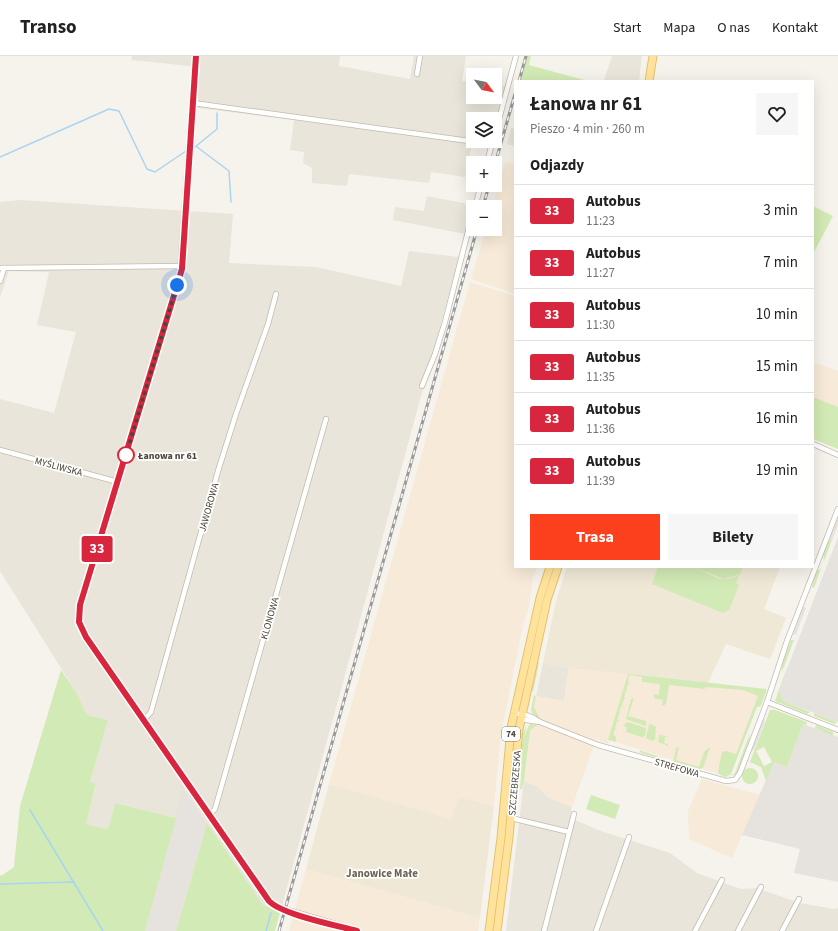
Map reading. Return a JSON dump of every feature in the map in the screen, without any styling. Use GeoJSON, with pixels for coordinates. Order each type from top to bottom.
{"type":"FeatureCollection","features":[{"type":"Feature","properties":{"kind":"main road"},"geometry":{"type":"LineString","coordinates":[[649,80],[653,56]]}},
{"type":"Feature","properties":{"kind":"main road","name":"SZCZEBRZESKA"},"geometry":{"type":"LineString","coordinates":[[489,931],[519,716],[540,598],[550,568]]}},
{"type":"Feature","properties":{"kind":"main road","name":"SZCZEBRZESKA"},"geometry":{"type":"LineString","coordinates":[[498,931],[511,818],[519,716],[547,600],[558,568]]}},
{"type":"Feature","properties":{"kind":"street"},"geometry":{"type":"LineString","coordinates":[[196,56],[182,266],[81,602],[79,615],[83,633],[264,894],[274,905],[288,912],[357,931]]}},
{"type":"Feature","properties":{"kind":"street"},"geometry":{"type":"LineString","coordinates":[[416,74],[420,56]]}},
{"type":"Feature","properties":{"kind":"street"},"geometry":{"type":"LineString","coordinates":[[501,112],[516,56]]}},
{"type":"Feature","properties":{"kind":"street"},"geometry":{"type":"LineString","coordinates":[[193,104],[466,139]]}},
{"type":"Feature","properties":{"kind":"street"},"geometry":{"type":"LineString","coordinates":[[422,386],[435,354],[445,322],[467,236]]}},
{"type":"Feature","properties":{"kind":"street"},"geometry":{"type":"LineString","coordinates":[[0,281],[2,268],[182,266]]}},
{"type":"Feature","properties":{"kind":"street","name":"JAWOROWA"},"geometry":{"type":"LineString","coordinates":[[143,721],[151,712],[218,471],[236,414],[268,324],[276,294]]}},
{"type":"Feature","properties":{"kind":"street","name":"KLONOWA"},"geometry":{"type":"LineString","coordinates":[[209,815],[215,809],[326,419]]}},
{"type":"Feature","properties":{"kind":"street"},"geometry":{"type":"LineString","coordinates":[[814,444],[838,454]]}},
{"type":"Feature","properties":{"kind":"street","name":"MYŚLIWSKA"},"geometry":{"type":"LineString","coordinates":[[0,450],[118,482]]}},
{"type":"Feature","properties":{"kind":"street","name":"STREFOWA"},"geometry":{"type":"LineString","coordinates":[[519,716],[540,722],[598,745],[730,781],[736,779],[740,773],[767,702],[785,646],[838,509]]}},
{"type":"Feature","properties":{"kind":"street"},"geometry":{"type":"LineString","coordinates":[[767,702],[838,730]]}},
{"type":"Feature","properties":{"kind":"street"},"geometry":{"type":"LineString","coordinates":[[544,931],[574,814]]}},
{"type":"Feature","properties":{"kind":"street"},"geometry":{"type":"LineString","coordinates":[[511,818],[569,832]]}},
{"type":"Feature","properties":{"kind":"street"},"geometry":{"type":"LineString","coordinates":[[596,931],[629,837]]}},
{"type":"Feature","properties":{"kind":"street"},"geometry":{"type":"LineString","coordinates":[[694,931],[722,880]]}},
{"type":"Feature","properties":{"kind":"street"},"geometry":{"type":"LineString","coordinates":[[738,931],[761,887]]}},
{"type":"Feature","properties":{"kind":"street"},"geometry":{"type":"LineString","coordinates":[[782,931],[799,899]]}},
{"type":"Feature","properties":{"kind":"shaded area"},"geometry":{"type":"Polygon","coordinates":[[[132,56],[340,56],[339,66],[410,79],[414,56],[466,56],[462,81],[466,81],[466,104],[501,104],[498,112],[466,112],[466,148],[471,148],[469,156],[466,156],[465,177],[431,172],[429,183],[349,174],[347,186],[312,183],[312,168],[303,163],[304,152],[290,150],[294,120],[198,108],[199,67],[131,60],[132,56]]]}},
{"type":"Feature","properties":{"kind":"shaded area"},"geometry":{"type":"Polygon","coordinates":[[[612,56],[642,56],[639,80],[604,80],[612,56]]]}},
{"type":"Feature","properties":{"kind":"shaded area"},"geometry":{"type":"Polygon","coordinates":[[[502,86],[506,86],[502,100],[502,86]]]}},
{"type":"Feature","properties":{"kind":"shaded area"},"geometry":{"type":"Polygon","coordinates":[[[511,128],[514,129],[514,146],[507,144],[511,128]]]}},
{"type":"Feature","properties":{"kind":"shaded area"},"geometry":{"type":"Polygon","coordinates":[[[505,162],[514,164],[514,294],[471,279],[484,236],[502,236],[502,200],[494,200],[496,192],[502,192],[502,172],[505,162]]]}},
{"type":"Feature","properties":{"kind":"shaded area"},"geometry":{"type":"Polygon","coordinates":[[[427,196],[466,204],[465,234],[393,220],[395,207],[424,211],[427,196]]]}},
{"type":"Feature","properties":{"kind":"shaded area"},"geometry":{"type":"Polygon","coordinates":[[[21,200],[233,214],[229,263],[316,267],[401,286],[409,251],[459,257],[280,913],[263,905],[184,789],[176,818],[115,803],[108,829],[86,824],[96,785],[90,782],[108,720],[87,715],[76,692],[0,571],[0,399],[54,413],[76,332],[37,325],[49,272],[9,271],[0,297],[0,202],[21,200]]]}},
{"type":"Feature","properties":{"kind":"shaded area"},"geometry":{"type":"Polygon","coordinates":[[[470,282],[514,296],[514,568],[537,568],[533,577],[529,607],[523,625],[501,734],[494,806],[459,797],[451,819],[329,784],[470,282]]]}},
{"type":"Feature","properties":{"kind":"shaded area"},"geometry":{"type":"Polygon","coordinates":[[[814,362],[838,371],[838,407],[814,397],[814,362]]]}},
{"type":"Feature","properties":{"kind":"shaded area"},"geometry":{"type":"Polygon","coordinates":[[[838,516],[838,525],[832,540],[829,539],[838,516]]]}},
{"type":"Feature","properties":{"kind":"shaded area"},"geometry":{"type":"Polygon","coordinates":[[[838,537],[838,722],[783,701],[778,692],[838,537]]]}},
{"type":"Feature","properties":{"kind":"shaded area"},"geometry":{"type":"Polygon","coordinates":[[[567,568],[780,568],[764,609],[786,618],[770,659],[726,644],[708,683],[569,668],[543,663],[556,601],[567,568]]]}},
{"type":"Feature","properties":{"kind":"shaded area"},"geometry":{"type":"Polygon","coordinates":[[[803,607],[806,608],[796,635],[793,634],[803,607]]]}},
{"type":"Feature","properties":{"kind":"shaded area"},"geometry":{"type":"Polygon","coordinates":[[[543,663],[569,668],[564,701],[536,696],[543,663]]]}},
{"type":"Feature","properties":{"kind":"shaded area"},"geometry":{"type":"Polygon","coordinates":[[[569,668],[764,689],[726,776],[609,740],[607,744],[596,739],[572,807],[548,797],[537,786],[524,781],[529,731],[536,696],[564,701],[569,668]]]}},
{"type":"Feature","properties":{"kind":"shaded area"},"geometry":{"type":"Polygon","coordinates":[[[764,718],[765,721],[754,750],[751,751],[764,718]]]}},
{"type":"Feature","properties":{"kind":"shaded area"},"geometry":{"type":"Polygon","coordinates":[[[803,724],[838,737],[838,882],[794,873],[800,849],[742,835],[774,762],[787,767],[803,724]]]}},
{"type":"Feature","properties":{"kind":"shaded area"},"geometry":{"type":"Polygon","coordinates":[[[702,779],[760,795],[732,858],[689,839],[688,811],[702,779]]]}},
{"type":"Feature","properties":{"kind":"shaded area"},"geometry":{"type":"Polygon","coordinates":[[[524,781],[537,786],[548,797],[572,807],[570,818],[601,831],[670,853],[697,873],[741,889],[756,888],[800,903],[834,909],[838,908],[838,931],[506,931],[524,781]]]}},
{"type":"Feature","properties":{"kind":"shaded area"},"geometry":{"type":"Polygon","coordinates":[[[329,784],[451,819],[459,797],[494,806],[480,918],[306,869],[329,784]]]}},
{"type":"Feature","properties":{"kind":"shaded area"},"geometry":{"type":"Polygon","coordinates":[[[183,788],[207,823],[176,931],[145,931],[183,788]]]}},
{"type":"Feature","properties":{"kind":"shaded area"},"geometry":{"type":"Polygon","coordinates":[[[306,869],[480,918],[478,931],[289,931],[306,869]]]}},
{"type":"Feature","properties":{"kind":"green space"},"geometry":{"type":"Polygon","coordinates":[[[527,56],[531,56],[529,65],[584,80],[520,80],[527,56]]]}},
{"type":"Feature","properties":{"kind":"green space"},"geometry":{"type":"Polygon","coordinates":[[[814,206],[833,216],[814,252],[814,206]]]}},
{"type":"Feature","properties":{"kind":"green space"},"geometry":{"type":"Polygon","coordinates":[[[814,397],[838,407],[838,449],[814,439],[814,397]]]}},
{"type":"Feature","properties":{"kind":"green space"},"geometry":{"type":"Polygon","coordinates":[[[829,540],[832,540],[824,561],[823,554],[829,540]]]}},
{"type":"Feature","properties":{"kind":"green space"},"geometry":{"type":"Polygon","coordinates":[[[658,568],[695,568],[721,579],[732,578],[739,575],[736,583],[739,585],[729,610],[723,613],[652,584],[658,568]]]}},
{"type":"Feature","properties":{"kind":"green space"},"geometry":{"type":"Polygon","coordinates":[[[696,568],[743,568],[740,574],[724,579],[696,568]]]}},
{"type":"Feature","properties":{"kind":"green space"},"geometry":{"type":"Polygon","coordinates":[[[821,568],[814,588],[812,587],[816,572],[821,568]]]}},
{"type":"Feature","properties":{"kind":"green space"},"geometry":{"type":"Polygon","coordinates":[[[791,640],[794,640],[782,672],[782,665],[791,640]]]}},
{"type":"Feature","properties":{"kind":"green space"},"geometry":{"type":"Polygon","coordinates":[[[536,661],[539,663],[533,692],[532,691],[536,661]]]}},
{"type":"Feature","properties":{"kind":"green space"},"geometry":{"type":"Polygon","coordinates":[[[788,665],[779,692],[783,701],[810,712],[807,714],[775,701],[788,665]]]}},
{"type":"Feature","properties":{"kind":"green space"},"geometry":{"type":"Polygon","coordinates":[[[61,670],[76,692],[87,715],[108,720],[90,782],[96,784],[86,824],[108,829],[115,803],[176,818],[145,931],[0,931],[0,874],[1,876],[14,867],[20,806],[61,670]]]}},
{"type":"Feature","properties":{"kind":"green space"},"geometry":{"type":"Polygon","coordinates":[[[628,674],[767,689],[761,706],[757,707],[731,774],[726,777],[720,775],[718,772],[722,752],[726,751],[736,754],[758,696],[743,690],[705,687],[705,689],[669,685],[666,704],[663,706],[663,700],[654,698],[654,694],[659,695],[660,684],[642,682],[642,677],[629,675],[628,683],[631,684],[628,684],[626,690],[629,691],[626,691],[624,698],[627,699],[624,699],[622,705],[625,707],[621,706],[619,713],[622,714],[619,714],[617,720],[620,721],[617,721],[615,728],[618,729],[615,729],[613,735],[616,737],[616,742],[608,740],[628,674]]]}},
{"type":"Feature","properties":{"kind":"green space"},"geometry":{"type":"Polygon","coordinates":[[[534,695],[536,696],[534,707],[539,717],[533,714],[531,710],[534,695]]]}},
{"type":"Feature","properties":{"kind":"green space"},"geometry":{"type":"Polygon","coordinates":[[[634,698],[628,716],[646,721],[646,726],[626,719],[631,699],[634,698]]]}},
{"type":"Feature","properties":{"kind":"green space"},"geometry":{"type":"Polygon","coordinates":[[[770,710],[775,710],[807,722],[806,725],[803,724],[787,767],[774,762],[766,781],[761,767],[750,762],[770,710]],[[764,747],[756,751],[764,766],[772,762],[764,747]]]}},
{"type":"Feature","properties":{"kind":"green space"},"geometry":{"type":"Polygon","coordinates":[[[814,713],[837,722],[834,724],[814,716],[814,713]]]}},
{"type":"Feature","properties":{"kind":"green space"},"geometry":{"type":"Polygon","coordinates":[[[627,722],[646,728],[645,736],[642,737],[626,732],[627,727],[623,726],[627,722]]]}},
{"type":"Feature","properties":{"kind":"green space"},"geometry":{"type":"Polygon","coordinates":[[[530,724],[537,725],[530,730],[524,781],[522,789],[520,789],[523,746],[530,724]]]}},
{"type":"Feature","properties":{"kind":"green space"},"geometry":{"type":"Polygon","coordinates":[[[651,724],[656,727],[655,739],[652,741],[646,738],[649,725],[651,724]]]}},
{"type":"Feature","properties":{"kind":"green space"},"geometry":{"type":"Polygon","coordinates":[[[816,725],[833,732],[833,736],[815,728],[816,725]]]}},
{"type":"Feature","properties":{"kind":"green space"},"geometry":{"type":"Polygon","coordinates":[[[526,726],[519,789],[516,789],[524,730],[526,726]]]}},
{"type":"Feature","properties":{"kind":"green space"},"geometry":{"type":"Polygon","coordinates":[[[750,733],[749,741],[737,773],[728,778],[735,773],[750,733]]]}},
{"type":"Feature","properties":{"kind":"green space"},"geometry":{"type":"Polygon","coordinates":[[[659,735],[668,736],[665,737],[664,743],[668,744],[668,746],[658,742],[659,735]]]}},
{"type":"Feature","properties":{"kind":"green space"},"geometry":{"type":"Polygon","coordinates":[[[679,747],[676,760],[699,767],[704,752],[710,747],[703,768],[699,769],[673,763],[676,748],[679,747]]]}},
{"type":"Feature","properties":{"kind":"green space"},"geometry":{"type":"Polygon","coordinates":[[[639,750],[666,759],[665,760],[641,753],[639,750]]]}},
{"type":"Feature","properties":{"kind":"green space"},"geometry":{"type":"Polygon","coordinates":[[[750,768],[756,770],[758,776],[756,782],[750,784],[744,782],[742,776],[744,770],[750,768]]]}},
{"type":"Feature","properties":{"kind":"green space"},"geometry":{"type":"Polygon","coordinates":[[[591,795],[620,805],[615,819],[586,809],[591,795]]]}},
{"type":"Feature","properties":{"kind":"green space"},"geometry":{"type":"Polygon","coordinates":[[[207,823],[263,905],[280,913],[275,931],[176,931],[207,823]]]}},
{"type":"Feature","properties":{"kind":"waterway"},"geometry":{"type":"LineString","coordinates":[[0,157],[109,109],[119,111],[147,169],[155,172],[186,151]]}},
{"type":"Feature","properties":{"kind":"waterway"},"geometry":{"type":"LineString","coordinates":[[195,147],[217,129],[217,113]]}},
{"type":"Feature","properties":{"kind":"waterway"},"geometry":{"type":"LineString","coordinates":[[197,147],[229,171],[231,202]]}},
{"type":"Feature","properties":{"kind":"waterway"},"geometry":{"type":"LineString","coordinates":[[30,810],[103,931]]}},
{"type":"Feature","properties":{"kind":"waterway"},"geometry":{"type":"LineString","coordinates":[[0,884],[74,882]]}},
{"type":"Feature","properties":{"kind":"waterway"},"geometry":{"type":"LineString","coordinates":[[266,931],[271,913]]}},
{"type":"Feature","properties":{"kind":"railway"},"geometry":{"type":"LineString","coordinates":[[519,80],[526,56]]}},
{"type":"Feature","properties":{"kind":"railway"},"geometry":{"type":"LineString","coordinates":[[497,156],[514,98]]}},
{"type":"Feature","properties":{"kind":"railway"},"geometry":{"type":"LineString","coordinates":[[485,200],[487,192]]}},
{"type":"Feature","properties":{"kind":"railway"},"geometry":{"type":"LineString","coordinates":[[279,931],[475,236]]}},
{"type":"Feature","properties":{"kind":"bus line","name":"33"},"geometry":{"type":"LineString","coordinates":[[196,56],[182,269],[80,605],[79,622],[86,637],[143,721],[269,901],[288,912],[357,931]]}},
{"type":"Feature","properties":{"kind":"place","name":"Łanowa nr 61"},"geometry":{"type":"Point","coordinates":[126,455]}},
{"type":"Feature","properties":{"kind":"district","name":"Janowice Małe"},"geometry":{"type":"Point","coordinates":[382,873]}},
{"type":"Feature","properties":{"kind":"route"},"geometry":{"type":"LineString","coordinates":[[126,455],[177,285]]}}]}
